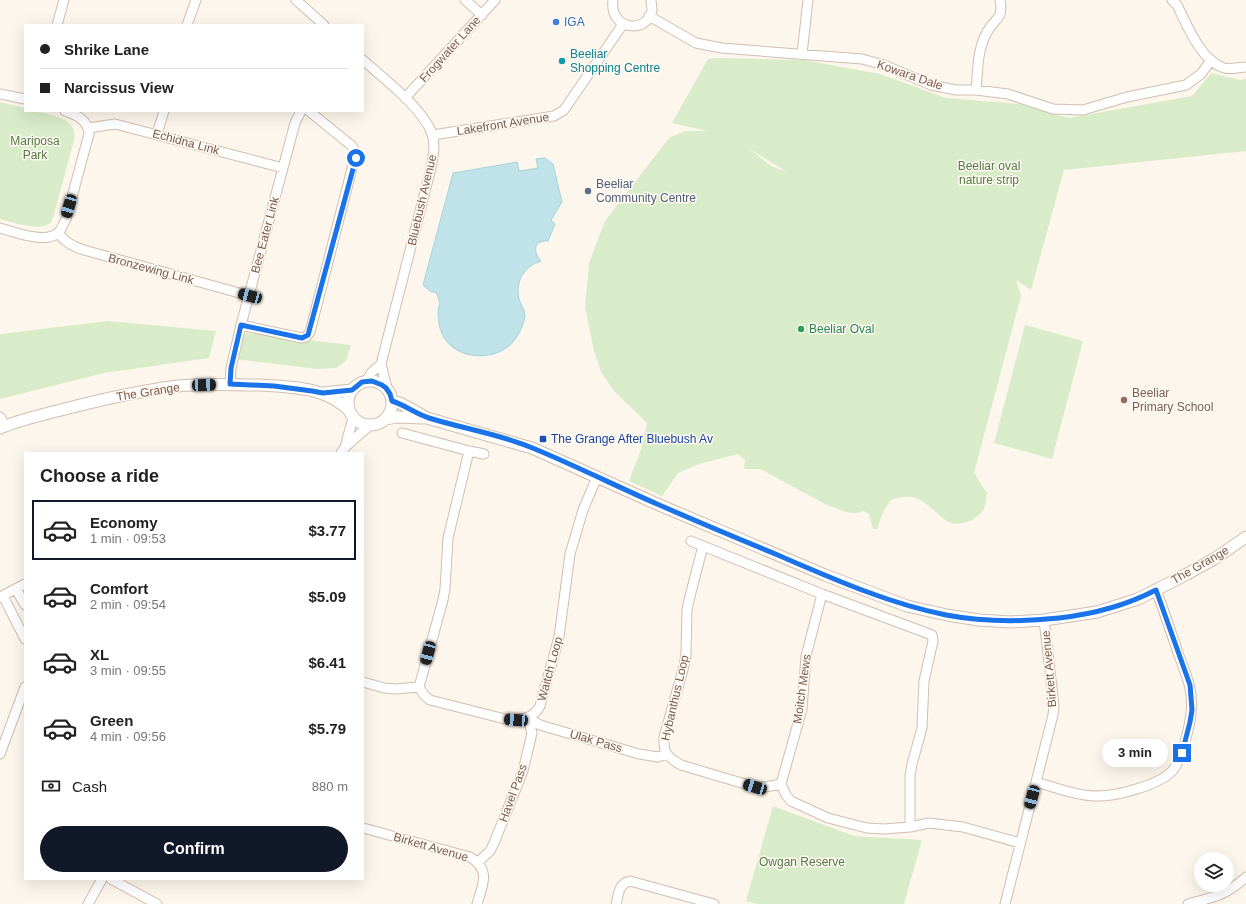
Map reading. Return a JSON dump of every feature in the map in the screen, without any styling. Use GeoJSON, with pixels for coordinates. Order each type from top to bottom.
{"type":"FeatureCollection","features":[{"type":"Feature","properties":{"kind":"street"},"geometry":{"type":"LineString","coordinates":[[57,24],[64,0]]}},
{"type":"Feature","properties":{"kind":"street"},"geometry":{"type":"LineString","coordinates":[[187,24],[196,0]]}},
{"type":"Feature","properties":{"kind":"street"},"geometry":{"type":"LineString","coordinates":[[296,0],[323,24]]}},
{"type":"Feature","properties":{"kind":"street"},"geometry":{"type":"LineString","coordinates":[[465,0],[482,15]]}},
{"type":"Feature","properties":{"kind":"street","name":"Frogwater Lane"},"geometry":{"type":"LineString","coordinates":[[406,98],[495,0]]}},
{"type":"Feature","properties":{"kind":"street"},"geometry":{"type":"LineString","coordinates":[[613,0],[612,9],[616,18],[623,24],[630,26],[636,26],[643,23],[649,16],[652,10],[651,0]]}},
{"type":"Feature","properties":{"kind":"street"},"geometry":{"type":"LineString","coordinates":[[802,54],[808,0]]}},
{"type":"Feature","properties":{"kind":"street"},"geometry":{"type":"LineString","coordinates":[[976,90],[979,50],[987,31],[999,18],[1002,8],[1000,0]]}},
{"type":"Feature","properties":{"kind":"street"},"geometry":{"type":"LineString","coordinates":[[1172,0],[1177,5],[1198,46],[1211,60],[1225,68],[1246,67]]}},
{"type":"Feature","properties":{"kind":"street","name":"Kowara Dale"},"geometry":{"type":"LineString","coordinates":[[649,16],[696,43],[722,48],[862,59],[884,65],[931,85],[956,90],[976,90],[1008,94],[1053,109],[1083,110],[1127,97],[1186,85],[1201,74],[1211,60]]}},
{"type":"Feature","properties":{"kind":"street","name":"Lakefront Avenue"},"geometry":{"type":"LineString","coordinates":[[433,135],[554,116],[564,110],[623,24]]}},
{"type":"Feature","properties":{"kind":"street"},"geometry":{"type":"LineString","coordinates":[[364,61],[406,98],[421,115],[429,126],[433,135]]}},
{"type":"Feature","properties":{"kind":"street"},"geometry":{"type":"LineString","coordinates":[[0,94],[24,99]]}},
{"type":"Feature","properties":{"kind":"street"},"geometry":{"type":"LineString","coordinates":[[1,232],[42,238],[51,237],[62,228],[68,212],[88,140],[88,128],[84,120],[77,115],[68,112]]}},
{"type":"Feature","properties":{"kind":"street"},"geometry":{"type":"LineString","coordinates":[[157,134],[164,112]]}},
{"type":"Feature","properties":{"kind":"street","name":"Bee Eater Link"},"geometry":{"type":"LineString","coordinates":[[230,384],[231,368],[241,325],[250,296],[295,123],[300,112]]}},
{"type":"Feature","properties":{"kind":"street"},"geometry":{"type":"LineString","coordinates":[[241,325],[302,338],[306,337],[310,332],[356,153],[352,146],[310,112]]}},
{"type":"Feature","properties":{"kind":"street","name":"Echidna Link"},"geometry":{"type":"LineString","coordinates":[[88,128],[115,124],[283,168]]}},
{"type":"Feature","properties":{"kind":"street","name":"Bluebush Avenue"},"geometry":{"type":"LineString","coordinates":[[386,388],[381,364],[431,168],[433,158],[433,135]]}},
{"type":"Feature","properties":{"kind":"street","name":"Bronzewing Link"},"geometry":{"type":"LineString","coordinates":[[58,232],[65,241],[72,246],[250,296]]}},
{"type":"Feature","properties":{"kind":"street","name":"Bluebush Avenue"},"geometry":{"type":"LineString","coordinates":[[366,382],[372,372],[381,364]]}},
{"type":"Feature","properties":{"kind":"street"},"geometry":{"type":"LineString","coordinates":[[366,382],[377,382],[386,388],[392,401],[391,411],[386,419],[378,424],[369,426],[360,424],[351,414],[348,403],[352,390],[359,384],[366,382]]}},
{"type":"Feature","properties":{"kind":"street","name":"The Grange"},"geometry":{"type":"LineString","coordinates":[[2,424],[119,396],[178,386],[230,384],[274,386],[323,393],[352,390]]}},
{"type":"Feature","properties":{"kind":"street","name":"The Grange"},"geometry":{"type":"LineString","coordinates":[[323,393],[341,403],[351,414]]}},
{"type":"Feature","properties":{"kind":"street","name":"The Grange"},"geometry":{"type":"LineString","coordinates":[[392,401],[400,403],[427,418],[532,448],[656,504],[796,563],[880,596],[907,606],[979,620],[1010,622],[1044,620],[1098,612],[1128,603],[1214,559],[1246,537]]}},
{"type":"Feature","properties":{"kind":"street"},"geometry":{"type":"LineString","coordinates":[[343,450],[351,414]]}},
{"type":"Feature","properties":{"kind":"street","name":"The Grange"},"geometry":{"type":"LineString","coordinates":[[386,419],[396,417],[427,418]]}},
{"type":"Feature","properties":{"kind":"street"},"geometry":{"type":"LineString","coordinates":[[343,450],[369,426]]}},
{"type":"Feature","properties":{"kind":"street"},"geometry":{"type":"LineString","coordinates":[[402,433],[484,454]]}},
{"type":"Feature","properties":{"kind":"street"},"geometry":{"type":"LineString","coordinates":[[469,451],[448,538],[443,600],[420,687],[426,698],[438,703],[505,719],[516,720],[528,718]]}},
{"type":"Feature","properties":{"kind":"street","name":"Waitch Loop"},"geometry":{"type":"LineString","coordinates":[[528,718],[537,712],[540,706],[559,637],[570,554],[584,510],[597,477]]}},
{"type":"Feature","properties":{"kind":"street"},"geometry":{"type":"LineString","coordinates":[[691,541],[822,594],[930,633],[933,637],[933,641],[924,681],[922,728],[910,776],[910,827]]}},
{"type":"Feature","properties":{"kind":"street","name":"Hybanthus Loop"},"geometry":{"type":"LineString","coordinates":[[703,546],[688,605],[686,654],[684,666],[663,745],[666,754],[672,760],[681,765],[755,787],[781,784]]}},
{"type":"Feature","properties":{"kind":"street"},"geometry":{"type":"LineString","coordinates":[[24,585],[2,596],[24,638]]}},
{"type":"Feature","properties":{"kind":"street"},"geometry":{"type":"LineString","coordinates":[[16,589],[24,603]]}},
{"type":"Feature","properties":{"kind":"street"},"geometry":{"type":"LineString","coordinates":[[1036,782],[1083,794],[1095,796],[1110,795],[1128,791],[1161,780],[1171,772],[1177,764],[1182,753],[1192,710],[1190,685],[1156,590]]}},
{"type":"Feature","properties":{"kind":"street","name":"Moitch Mews"},"geometry":{"type":"LineString","coordinates":[[781,784],[802,710],[806,656],[822,594]]}},
{"type":"Feature","properties":{"kind":"street","name":"Birkett Avenue"},"geometry":{"type":"LineString","coordinates":[[1006,904],[1051,726],[1054,705],[1044,620]]}},
{"type":"Feature","properties":{"kind":"street"},"geometry":{"type":"LineString","coordinates":[[364,682],[384,688],[396,689],[420,687]]}},
{"type":"Feature","properties":{"kind":"street"},"geometry":{"type":"LineString","coordinates":[[0,754],[24,690]]}},
{"type":"Feature","properties":{"kind":"street","name":"Ulak Pass"},"geometry":{"type":"LineString","coordinates":[[528,718],[540,725],[639,754],[658,757],[666,754]]}},
{"type":"Feature","properties":{"kind":"street","name":"Havel Pass"},"geometry":{"type":"LineString","coordinates":[[478,862],[490,851],[494,843],[523,771],[532,733],[528,718]]}},
{"type":"Feature","properties":{"kind":"street"},"geometry":{"type":"LineString","coordinates":[[781,784],[786,795],[791,801],[828,818],[867,828],[884,829],[910,827],[929,823],[963,827],[1020,844]]}},
{"type":"Feature","properties":{"kind":"street","name":"Birkett Avenue"},"geometry":{"type":"LineString","coordinates":[[364,828],[470,857],[478,862],[483,871],[484,880],[477,904]]}},
{"type":"Feature","properties":{"kind":"street"},"geometry":{"type":"LineString","coordinates":[[1188,904],[1221,895],[1234,888],[1246,877]]}},
{"type":"Feature","properties":{"kind":"street"},"geometry":{"type":"LineString","coordinates":[[88,904],[101,880]]}},
{"type":"Feature","properties":{"kind":"street"},"geometry":{"type":"LineString","coordinates":[[113,880],[157,904]]}},
{"type":"Feature","properties":{"kind":"street"},"geometry":{"type":"LineString","coordinates":[[616,904],[623,883],[634,881],[714,904]]}},
{"type":"Feature","properties":{"kind":"green space","name":"Beeliar Oval"},"geometry":{"type":"Polygon","coordinates":[[[708,59],[804,60],[880,74],[946,98],[1020,104],[1069,118],[1192,96],[1211,73],[1240,80],[1246,79],[1246,151],[1064,170],[1031,290],[1016,280],[1021,296],[974,473],[987,493],[983,511],[973,520],[959,524],[950,523],[922,501],[911,497],[904,497],[891,500],[884,510],[877,529],[873,529],[869,514],[864,511],[856,513],[846,512],[827,505],[760,469],[744,469],[745,460],[738,454],[699,464],[678,473],[662,496],[629,481],[641,449],[647,423],[614,391],[601,372],[594,351],[585,307],[589,263],[605,221],[669,138],[685,131],[707,131],[672,123],[708,59]],[[748,148],[771,166],[787,172],[748,148]]]}},
{"type":"Feature","properties":{"kind":"green space","name":"Mariposa Park"},"geometry":{"type":"Polygon","coordinates":[[[0,102],[24,108],[24,112],[41,113],[65,120],[73,129],[75,137],[51,222],[40,227],[26,226],[0,219],[0,102]]]}},
{"type":"Feature","properties":{"kind":"green space"},"geometry":{"type":"Polygon","coordinates":[[[108,321],[216,331],[209,358],[104,373],[0,399],[0,334],[108,321]]]}},
{"type":"Feature","properties":{"kind":"green space"},"geometry":{"type":"Polygon","coordinates":[[[1025,325],[1083,341],[1052,459],[994,443],[1025,325]]]}},
{"type":"Feature","properties":{"kind":"green space"},"geometry":{"type":"Polygon","coordinates":[[[247,333],[351,345],[346,361],[336,368],[317,369],[236,359],[240,336],[247,333]]]}},
{"type":"Feature","properties":{"kind":"green space","name":"Owgan Reserve"},"geometry":{"type":"Polygon","coordinates":[[[773,806],[854,836],[922,840],[904,904],[757,904],[746,901],[773,806]]]}},
{"type":"Feature","properties":{"kind":"water"},"geometry":{"type":"Polygon","coordinates":[[[545,158],[553,164],[562,202],[551,220],[555,224],[548,241],[543,241],[537,244],[536,254],[541,261],[535,263],[526,271],[522,276],[518,287],[519,299],[525,314],[523,325],[512,343],[499,352],[477,356],[466,354],[457,350],[448,343],[442,334],[438,315],[440,303],[436,292],[431,292],[423,285],[453,173],[517,162],[519,171],[538,168],[536,159],[545,158]]]}},
{"type":"Feature","properties":{"kind":"place","name":"IGA"},"geometry":{"type":"Point","coordinates":[556,22]}},
{"type":"Feature","properties":{"kind":"place","name":"Beeliar Shopping Centre"},"geometry":{"type":"Point","coordinates":[562,61]}},
{"type":"Feature","properties":{"kind":"place","name":"Beeliar Community Centre"},"geometry":{"type":"Point","coordinates":[588,191]}},
{"type":"Feature","properties":{"kind":"place","name":"Beeliar Oval"},"geometry":{"type":"Point","coordinates":[801,329]}},
{"type":"Feature","properties":{"kind":"place","name":"Beeliar Primary School"},"geometry":{"type":"Point","coordinates":[1124,400]}},
{"type":"Feature","properties":{"kind":"place","name":"The Grange After Bluebush Av"},"geometry":{"type":"Point","coordinates":[543,439]}},
{"type":"Feature","properties":{"kind":"route"},"geometry":{"type":"LineString","coordinates":[[356,158],[310,332],[306,337],[302,338],[241,325],[231,368],[230,384],[274,386],[323,393],[352,390],[362,382],[377,382],[386,388],[392,401],[400,403],[427,418],[509,440],[532,448],[656,504],[825,575],[907,606],[928,611],[979,620],[1010,622],[1044,620],[1098,612],[1131,602],[1156,590],[1190,685],[1192,710],[1182,753]]}},
{"type":"Feature","properties":{"kind":"park label","name":"Beeliar oval nature strip"},"geometry":{"type":"Point","coordinates":[989,173]}}]}
